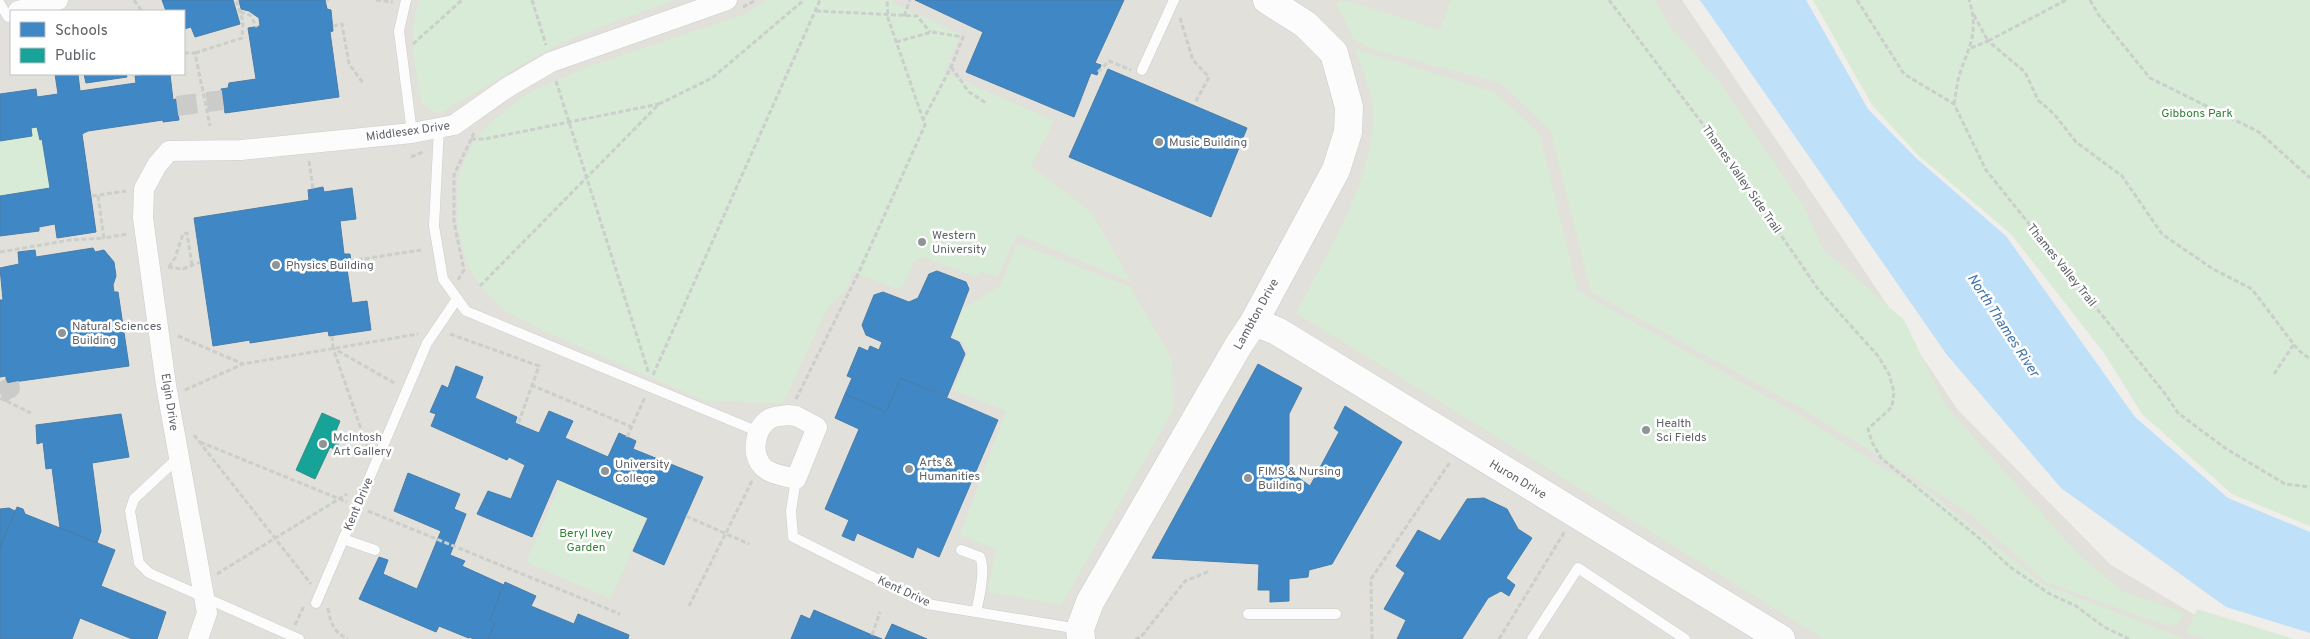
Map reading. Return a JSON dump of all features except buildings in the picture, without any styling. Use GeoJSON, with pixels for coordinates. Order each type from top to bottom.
{"type":"FeatureCollection","features":[{"type":"Feature","properties":{"kind":"street"},"geometry":{"type":"LineString","coordinates":[[17,10],[58,0]]}},
{"type":"Feature","properties":{"kind":"street","name":"Lambton Drive"},"geometry":{"type":"LineString","coordinates":[[1080,634],[1090,602],[1108,568],[1238,346],[1254,322],[1336,170],[1348,132],[1349,106],[1334,53],[1305,24],[1267,0]]}},
{"type":"Feature","properties":{"kind":"street","name":"Middlesex Drive"},"geometry":{"type":"LineString","coordinates":[[156,165],[169,151],[241,150],[412,133],[439,137],[508,87],[551,62],[734,4]]}},
{"type":"Feature","properties":{"kind":"street","name":"Elgin Drive"},"geometry":{"type":"LineString","coordinates":[[156,165],[144,189],[143,218],[166,385],[207,613],[198,639]]}},
{"type":"Feature","properties":{"kind":"street","name":"Huron Drive"},"geometry":{"type":"LineString","coordinates":[[1254,322],[1277,331],[1781,639]]}},
{"type":"Feature","properties":{"kind":"street"},"geometry":{"type":"LineString","coordinates":[[787,415],[771,418],[759,432],[756,450],[764,468],[796,479]]}},
{"type":"Feature","properties":{"kind":"street","name":"Kent Drive"},"geometry":{"type":"LineString","coordinates":[[787,415],[796,416],[817,427],[796,479]]}},
{"type":"Feature","properties":{"kind":"lane"},"geometry":{"type":"LineString","coordinates":[[405,2],[399,31],[412,133]]}},
{"type":"Feature","properties":{"kind":"lane"},"geometry":{"type":"LineString","coordinates":[[1138,66],[1176,4]]}},
{"type":"Feature","properties":{"kind":"lane"},"geometry":{"type":"LineString","coordinates":[[439,137],[434,226],[443,279],[466,311],[759,432]]}},
{"type":"Feature","properties":{"kind":"lane","name":"Kent Drive"},"geometry":{"type":"LineString","coordinates":[[311,602],[348,541],[353,505],[427,343],[454,295]]}},
{"type":"Feature","properties":{"kind":"lane"},"geometry":{"type":"LineString","coordinates":[[179,457],[134,499],[130,511],[139,564],[149,573],[203,598],[296,635]]}},
{"type":"Feature","properties":{"kind":"lane","name":"Kent Drive"},"geometry":{"type":"LineString","coordinates":[[796,479],[791,512],[793,537],[927,604],[976,612],[1080,634]]}},
{"type":"Feature","properties":{"kind":"lane"},"geometry":{"type":"LineString","coordinates":[[348,541],[375,550]]}},
{"type":"Feature","properties":{"kind":"lane"},"geometry":{"type":"LineString","coordinates":[[961,550],[980,557],[983,562],[976,612]]}},
{"type":"Feature","properties":{"kind":"lane"},"geometry":{"type":"LineString","coordinates":[[1532,639],[1578,568],[1686,639]]}},
{"type":"Feature","properties":{"kind":"lane"},"geometry":{"type":"LineString","coordinates":[[1248,614],[1336,614]]}},
{"type":"Feature","properties":{"kind":"path"},"geometry":{"type":"LineString","coordinates":[[185,53],[196,53],[242,38],[243,21],[236,0]]}},
{"type":"Feature","properties":{"kind":"path"},"geometry":{"type":"LineString","coordinates":[[376,0],[405,2]]}},
{"type":"Feature","properties":{"kind":"path"},"geometry":{"type":"LineString","coordinates":[[402,54],[462,0]]}},
{"type":"Feature","properties":{"kind":"path"},"geometry":{"type":"LineString","coordinates":[[531,0],[549,52]]}},
{"type":"Feature","properties":{"kind":"path"},"geometry":{"type":"LineString","coordinates":[[734,4],[756,0]]}},
{"type":"Feature","properties":{"kind":"path"},"geometry":{"type":"LineString","coordinates":[[411,157],[439,137],[485,139],[570,124],[660,104],[712,78],[804,0]]}},
{"type":"Feature","properties":{"kind":"path"},"geometry":{"type":"LineString","coordinates":[[556,81],[650,379],[820,0]]}},
{"type":"Feature","properties":{"kind":"path"},"geometry":{"type":"LineString","coordinates":[[787,415],[858,274],[925,125],[896,42],[888,14],[887,0]]}},
{"type":"Feature","properties":{"kind":"path"},"geometry":{"type":"LineString","coordinates":[[904,16],[910,0]]}},
{"type":"Feature","properties":{"kind":"path","name":"Thames Valley Side Trail"},"geometry":{"type":"LineString","coordinates":[[1609,0],[1723,151],[1818,289],[1878,356],[1889,374],[1894,392],[1892,407],[1868,429],[1872,442],[1881,458],[1979,538],[2010,567],[2050,594],[2076,606],[2104,627],[2129,639]]}},
{"type":"Feature","properties":{"kind":"path"},"geometry":{"type":"LineString","coordinates":[[1857,0],[1904,74],[1954,104],[1959,74],[1971,48],[1974,15]]}},
{"type":"Feature","properties":{"kind":"path"},"geometry":{"type":"LineString","coordinates":[[1969,0],[1974,15],[1988,41],[2025,72],[2038,100],[2054,114],[2076,142],[2122,176],[2162,234],[2213,269],[2252,289],[2294,344],[2310,359]]}},
{"type":"Feature","properties":{"kind":"path"},"geometry":{"type":"LineString","coordinates":[[1971,48],[2066,0]]}},
{"type":"Feature","properties":{"kind":"path"},"geometry":{"type":"LineString","coordinates":[[2090,0],[2098,14],[2150,78],[2259,132],[2310,178]]}},
{"type":"Feature","properties":{"kind":"path"},"geometry":{"type":"LineString","coordinates":[[1176,4],[1192,60],[1208,77],[1196,103]]}},
{"type":"Feature","properties":{"kind":"path"},"geometry":{"type":"LineString","coordinates":[[816,11],[917,16],[930,33]]}},
{"type":"Feature","properties":{"kind":"path"},"geometry":{"type":"LineString","coordinates":[[240,12],[250,15],[257,27]]}},
{"type":"Feature","properties":{"kind":"path"},"geometry":{"type":"LineString","coordinates":[[333,26],[342,24],[349,64],[362,83]]}},
{"type":"Feature","properties":{"kind":"path"},"geometry":{"type":"LineString","coordinates":[[896,42],[930,33],[963,37],[951,67],[923,120]]}},
{"type":"Feature","properties":{"kind":"path"},"geometry":{"type":"LineString","coordinates":[[196,53],[210,126]]}},
{"type":"Feature","properties":{"kind":"path"},"geometry":{"type":"LineString","coordinates":[[1098,72],[1109,61],[1132,71],[1138,66]]}},
{"type":"Feature","properties":{"kind":"path"},"geometry":{"type":"LineString","coordinates":[[951,67],[969,92],[986,103]]}},
{"type":"Feature","properties":{"kind":"path"},"geometry":{"type":"LineString","coordinates":[[480,286],[660,104]]}},
{"type":"Feature","properties":{"kind":"path","name":"Thames Valley Trail"},"geometry":{"type":"LineString","coordinates":[[1954,104],[1986,170],[2166,395],[2178,413],[2225,448],[2284,484],[2310,487]]}},
{"type":"Feature","properties":{"kind":"path"},"geometry":{"type":"LineString","coordinates":[[454,295],[464,270],[454,222],[454,175],[471,139],[480,127]]}},
{"type":"Feature","properties":{"kind":"path"},"geometry":{"type":"LineString","coordinates":[[308,158],[313,189]]}},
{"type":"Feature","properties":{"kind":"path"},"geometry":{"type":"LineString","coordinates":[[92,196],[144,189]]}},
{"type":"Feature","properties":{"kind":"path"},"geometry":{"type":"LineString","coordinates":[[98,196],[104,238]]}},
{"type":"Feature","properties":{"kind":"path"},"geometry":{"type":"LineString","coordinates":[[0,252],[70,240],[104,238],[145,230]]}},
{"type":"Feature","properties":{"kind":"path"},"geometry":{"type":"LineString","coordinates":[[169,267],[175,258],[183,234],[187,233],[192,265]]}},
{"type":"Feature","properties":{"kind":"path"},"geometry":{"type":"LineString","coordinates":[[350,261],[421,250]]}},
{"type":"Feature","properties":{"kind":"path"},"geometry":{"type":"LineString","coordinates":[[183,269],[200,262]]}},
{"type":"Feature","properties":{"kind":"path"},"geometry":{"type":"LineString","coordinates":[[184,391],[244,364],[418,334]]}},
{"type":"Feature","properties":{"kind":"path"},"geometry":{"type":"LineString","coordinates":[[450,334],[539,366],[518,424]]}},
{"type":"Feature","properties":{"kind":"path"},"geometry":{"type":"LineString","coordinates":[[178,336],[244,364]]}},
{"type":"Feature","properties":{"kind":"path"},"geometry":{"type":"LineString","coordinates":[[332,336],[333,348],[368,448]]}},
{"type":"Feature","properties":{"kind":"path"},"geometry":{"type":"LineString","coordinates":[[2274,374],[2294,344]]}},
{"type":"Feature","properties":{"kind":"path"},"geometry":{"type":"LineString","coordinates":[[333,348],[396,384]]}},
{"type":"Feature","properties":{"kind":"path"},"geometry":{"type":"LineString","coordinates":[[399,388],[402,380]]}},
{"type":"Feature","properties":{"kind":"path"},"geometry":{"type":"LineString","coordinates":[[531,385],[632,427]]}},
{"type":"Feature","properties":{"kind":"path"},"geometry":{"type":"LineString","coordinates":[[0,398],[31,413]]}},
{"type":"Feature","properties":{"kind":"path"},"geometry":{"type":"LineString","coordinates":[[627,437],[644,402]]}},
{"type":"Feature","properties":{"kind":"path"},"geometry":{"type":"LineString","coordinates":[[191,431],[313,586],[316,578]]}},
{"type":"Feature","properties":{"kind":"path"},"geometry":{"type":"LineString","coordinates":[[199,442],[620,614]]}},
{"type":"Feature","properties":{"kind":"path"},"geometry":{"type":"LineString","coordinates":[[371,454],[374,446]]}},
{"type":"Feature","properties":{"kind":"path"},"geometry":{"type":"LineString","coordinates":[[1372,639],[1371,579],[1454,456]]}},
{"type":"Feature","properties":{"kind":"path"},"geometry":{"type":"LineString","coordinates":[[689,606],[761,463]]}},
{"type":"Feature","properties":{"kind":"path"},"geometry":{"type":"LineString","coordinates":[[210,579],[347,494]]}},
{"type":"Feature","properties":{"kind":"path"},"geometry":{"type":"LineString","coordinates":[[353,495],[353,505]]}},
{"type":"Feature","properties":{"kind":"path"},"geometry":{"type":"LineString","coordinates":[[348,541],[367,511]]}},
{"type":"Feature","properties":{"kind":"path"},"geometry":{"type":"LineString","coordinates":[[686,516],[749,544]]}},
{"type":"Feature","properties":{"kind":"path"},"geometry":{"type":"LineString","coordinates":[[1499,639],[1568,525]]}},
{"type":"Feature","properties":{"kind":"path"},"geometry":{"type":"LineString","coordinates":[[1135,639],[1141,637],[1185,581],[1210,571]]}},
{"type":"Feature","properties":{"kind":"path"},"geometry":{"type":"LineString","coordinates":[[296,635],[311,602]]}},
{"type":"Feature","properties":{"kind":"path"},"geometry":{"type":"LineString","coordinates":[[327,603],[326,615],[340,636],[348,639]]}},
{"type":"Feature","properties":{"kind":"path"},"geometry":{"type":"LineString","coordinates":[[872,634],[880,612]]}},
{"type":"Feature","properties":{"kind":"shaded area","name":"Western University"},"geometry":{"type":"Polygon","coordinates":[[[0,0],[1682,0],[1958,410],[2111,565],[2212,625],[2259,639],[0,639],[0,0]]]}},
{"type":"Feature","properties":{"kind":"green space"},"geometry":{"type":"Polygon","coordinates":[[[420,0],[674,0],[569,39],[438,113],[426,107],[421,101],[417,76],[413,37],[416,12],[420,0]]]}},
{"type":"Feature","properties":{"kind":"green space"},"geometry":{"type":"Polygon","coordinates":[[[768,0],[894,0],[893,3],[961,34],[944,72],[1054,121],[1031,166],[1092,213],[1131,282],[1017,234],[998,277],[981,272],[976,277],[923,257],[913,262],[904,285],[897,289],[853,272],[847,288],[827,309],[783,403],[706,401],[546,332],[505,311],[480,286],[468,266],[457,225],[459,176],[472,144],[490,123],[526,94],[590,66],[743,15],[768,0]]]}},
{"type":"Feature","properties":{"kind":"green space"},"geometry":{"type":"Polygon","coordinates":[[[1451,0],[1654,0],[1672,29],[1718,80],[1803,205],[1823,249],[1904,320],[1946,406],[2078,554],[2122,591],[2184,613],[2177,625],[2162,624],[2046,582],[1965,510],[1803,409],[1591,292],[1551,131],[1501,83],[1377,51],[1354,40],[1336,3],[1348,1],[1440,30],[1451,0]]]}},
{"type":"Feature","properties":{"kind":"green space","name":"Gibbons Park"},"geometry":{"type":"Polygon","coordinates":[[[1813,0],[2310,0],[2310,526],[2232,494],[2142,414],[2104,353],[2011,234],[1918,155],[1872,105],[1813,0]]]}},
{"type":"Feature","properties":{"kind":"green space","name":"Health Sci Fields"},"geometry":{"type":"Polygon","coordinates":[[[1355,49],[1494,92],[1539,133],[1578,291],[1796,413],[1885,469],[1924,488],[2043,584],[2185,639],[1824,639],[1296,313],[1334,241],[1357,189],[1366,163],[1373,112],[1369,88],[1355,49]]]}},
{"type":"Feature","properties":{"kind":"green space"},"geometry":{"type":"Polygon","coordinates":[[[37,127],[39,140],[42,139],[50,188],[0,196],[0,141],[32,136],[31,128],[37,127]]]}},
{"type":"Feature","properties":{"kind":"green space"},"geometry":{"type":"Polygon","coordinates":[[[1017,243],[1130,287],[1172,359],[1173,411],[1061,605],[988,592],[996,549],[960,535],[1006,411],[953,390],[968,353],[961,340],[952,337],[963,309],[1000,286],[1017,243]]]}},
{"type":"Feature","properties":{"kind":"green space","name":"Beryl Ivey Garden"},"geometry":{"type":"Polygon","coordinates":[[[562,481],[646,518],[611,599],[526,562],[562,481]]]}},
{"type":"Feature","properties":{"kind":"green space"},"geometry":{"type":"Polygon","coordinates":[[[2197,609],[2294,639],[2205,639],[2186,633],[2197,609]]]}},
{"type":"Feature","properties":{"kind":"water","name":"North Thames River"},"geometry":{"type":"Polygon","coordinates":[[[1700,0],[1806,0],[1868,109],[1916,158],[2006,236],[2135,417],[2228,498],[2310,532],[2310,633],[2226,607],[2061,488],[1947,355],[1700,0]]]}},
{"type":"Feature","properties":{"kind":"tunnel"},"geometry":{"type":"LineString","coordinates":[[177,106],[223,100]]}},
{"type":"Feature","properties":{"kind":"tunnel"},"geometry":{"type":"LineString","coordinates":[[0,393],[10,388],[9,383]]}},
{"type":"Feature","properties":{"kind":"place","name":"Music Building"},"geometry":{"type":"Point","coordinates":[1159,142]}},
{"type":"Feature","properties":{"kind":"place","name":"Western University"},"geometry":{"type":"Point","coordinates":[922,242]}},
{"type":"Feature","properties":{"kind":"place","name":"Physics Building"},"geometry":{"type":"Point","coordinates":[276,265]}},
{"type":"Feature","properties":{"kind":"place","name":"Natural Sciences Building"},"geometry":{"type":"Point","coordinates":[62,333]}},
{"type":"Feature","properties":{"kind":"place","name":"Health Sci Fields"},"geometry":{"type":"Point","coordinates":[1646,430]}},
{"type":"Feature","properties":{"kind":"place","name":"McIntosh Art Gallery"},"geometry":{"type":"Point","coordinates":[323,444]}},
{"type":"Feature","properties":{"kind":"place","name":"Arts & Humanities"},"geometry":{"type":"Point","coordinates":[909,469]}},
{"type":"Feature","properties":{"kind":"place","name":"University College"},"geometry":{"type":"Point","coordinates":[605,471]}},
{"type":"Feature","properties":{"kind":"place","name":"FIMS & Nursing Building"},"geometry":{"type":"Point","coordinates":[1248,478]}}]}
